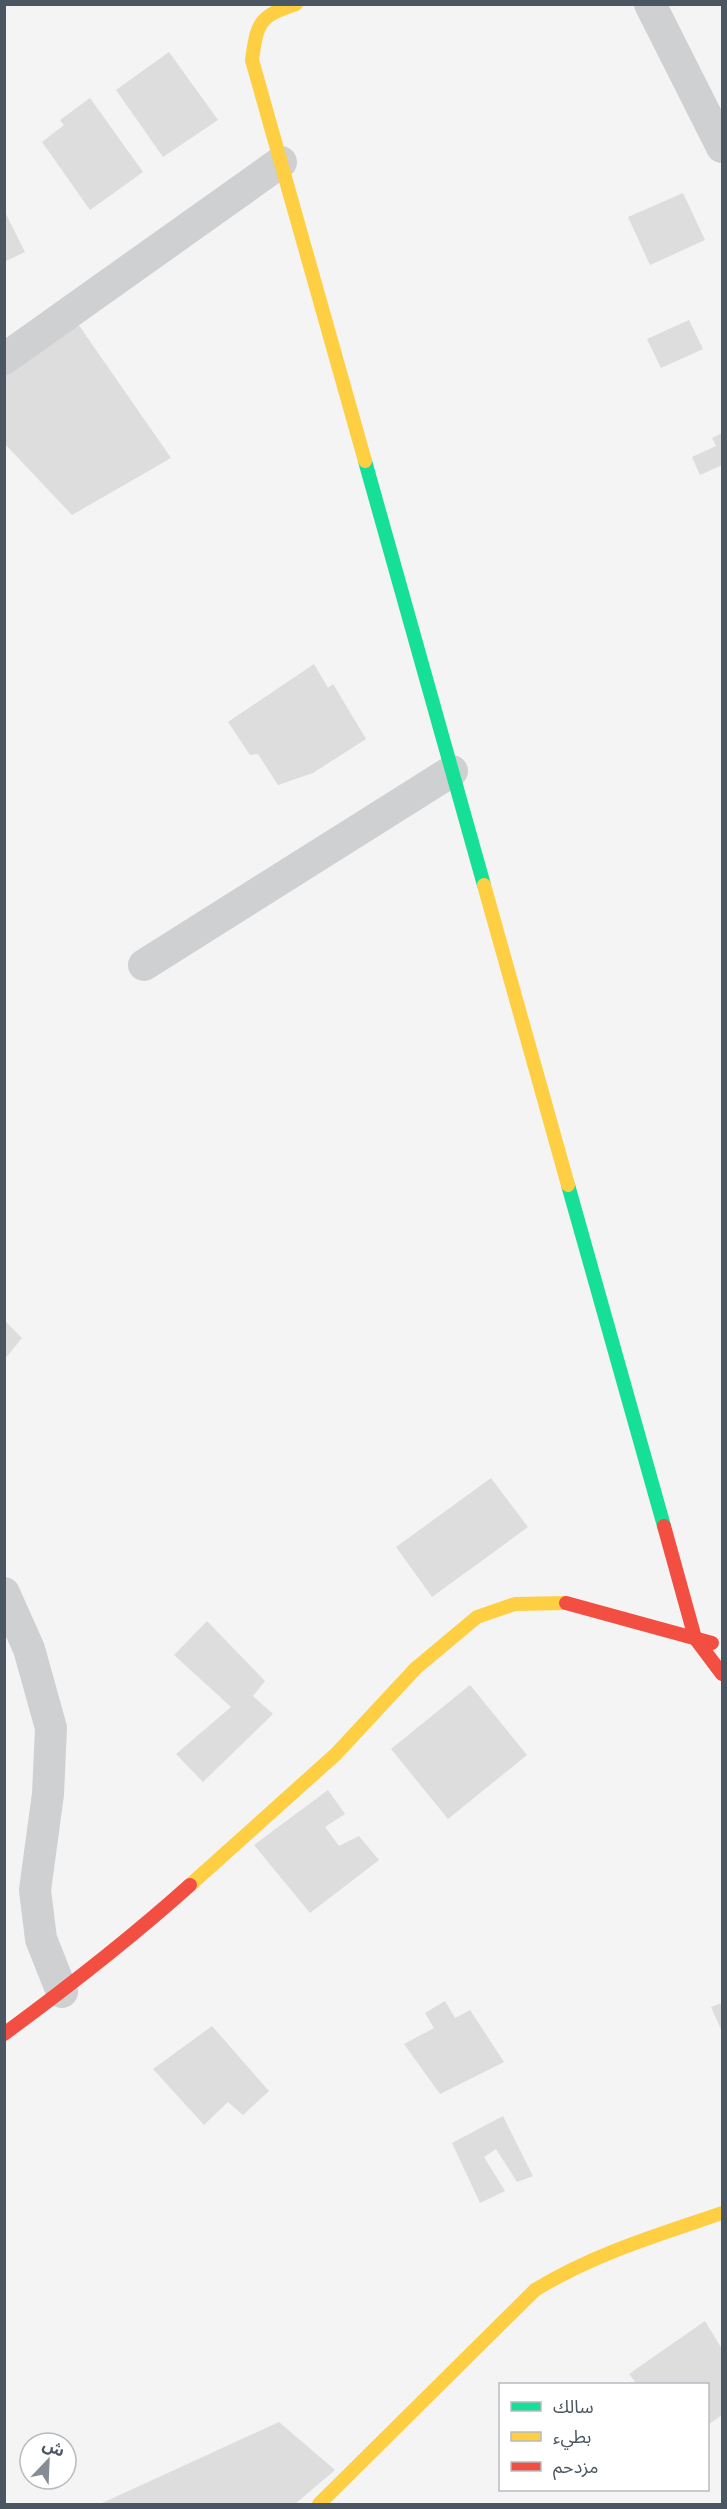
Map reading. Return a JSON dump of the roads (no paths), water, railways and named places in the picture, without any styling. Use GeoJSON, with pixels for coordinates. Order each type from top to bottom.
{"type":"FeatureCollection","features":[{"type":"Feature","properties":{"kind":"street"},"geometry":{"type":"LineString","coordinates":[[296,4],[272,12],[256,31],[252,60],[696,1638],[723,1674]]}},
{"type":"Feature","properties":{"kind":"street"},"geometry":{"type":"LineString","coordinates":[[650,4],[723,147]]}},
{"type":"Feature","properties":{"kind":"street"},"geometry":{"type":"LineString","coordinates":[[4,359],[281,162]]}},
{"type":"Feature","properties":{"kind":"street"},"geometry":{"type":"LineString","coordinates":[[144,965],[452,771]]}},
{"type":"Feature","properties":{"kind":"street"},"geometry":{"type":"LineString","coordinates":[[4,1593],[29,1649],[51,1728],[48,1794],[35,1890],[41,1939],[63,1992]]}},
{"type":"Feature","properties":{"kind":"street"},"geometry":{"type":"LineString","coordinates":[[4,2034],[63,1992],[156,1916],[327,1762],[416,1668],[477,1617],[515,1604],[571,1603],[723,1645]]}},
{"type":"Feature","properties":{"kind":"street"},"geometry":{"type":"LineString","coordinates":[[319,2505],[535,2290],[585,2261],[723,2213]]}}]}
